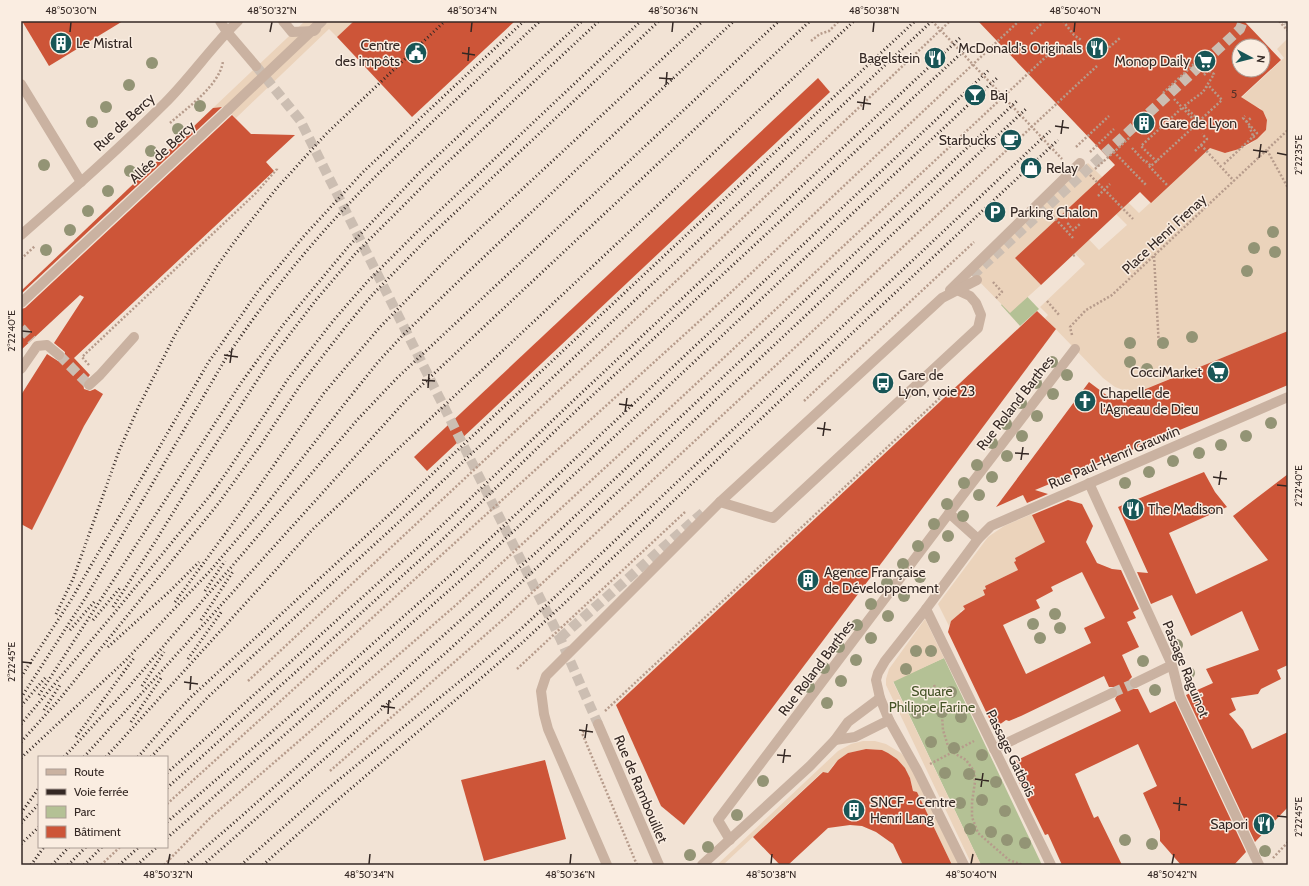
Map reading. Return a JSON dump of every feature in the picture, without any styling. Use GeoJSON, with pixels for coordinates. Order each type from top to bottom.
{"type":"FeatureCollection","features":[{"type":"Feature","properties":{"kind":"street"},"geometry":{"type":"LineString","coordinates":[[220,21],[227,32],[256,66]]}},
{"type":"Feature","properties":{"kind":"street","name":"Rue de Bercy"},"geometry":{"type":"LineString","coordinates":[[21,235],[81,182],[166,102],[238,21]]}},
{"type":"Feature","properties":{"kind":"street"},"geometry":{"type":"LineString","coordinates":[[283,21],[292,32],[314,31],[322,21]]}},
{"type":"Feature","properties":{"kind":"street","name":"Allée de Bercy"},"geometry":{"type":"LineString","coordinates":[[21,303],[322,21]]}},
{"type":"Feature","properties":{"kind":"street"},"geometry":{"type":"LineString","coordinates":[[21,84],[81,182]]}},
{"type":"Feature","properties":{"kind":"street"},"geometry":{"type":"LineString","coordinates":[[607,865],[548,729],[544,714],[541,691],[546,676],[720,502],[942,298],[1080,163]]}},
{"type":"Feature","properties":{"kind":"street"},"geometry":{"type":"LineString","coordinates":[[942,298],[977,280]]}},
{"type":"Feature","properties":{"kind":"street"},"geometry":{"type":"LineString","coordinates":[[720,502],[773,518],[978,328],[981,315],[976,303],[970,296],[957,290]]}},
{"type":"Feature","properties":{"kind":"street"},"geometry":{"type":"LineString","coordinates":[[89,385],[134,337]]}},
{"type":"Feature","properties":{"kind":"street"},"geometry":{"type":"LineString","coordinates":[[21,369],[34,343],[47,346],[59,355]]}},
{"type":"Feature","properties":{"kind":"street","name":"Rue Roland Barthes"},"geometry":{"type":"LineString","coordinates":[[730,840],[718,820],[949,513],[1075,349]]}},
{"type":"Feature","properties":{"kind":"street","name":"Rue Paul-Henri Grauwin"},"geometry":{"type":"LineString","coordinates":[[978,539],[991,526],[1288,397]]}},
{"type":"Feature","properties":{"kind":"street","name":"Passage Raguinot"},"geometry":{"type":"LineString","coordinates":[[1089,483],[1172,665],[1180,697],[1259,865]]}},
{"type":"Feature","properties":{"kind":"street"},"geometry":{"type":"LineString","coordinates":[[949,513],[978,539],[885,661],[878,672],[876,680],[880,698],[889,720],[917,770],[964,865]]}},
{"type":"Feature","properties":{"kind":"street","name":"Passage Gatbois"},"geometry":{"type":"LineString","coordinates":[[926,609],[1051,865]]}},
{"type":"Feature","properties":{"kind":"street"},"geometry":{"type":"LineString","coordinates":[[1135,682],[1172,665]]}},
{"type":"Feature","properties":{"kind":"street"},"geometry":{"type":"LineString","coordinates":[[994,750],[1112,693]]}},
{"type":"Feature","properties":{"kind":"street"},"geometry":{"type":"LineString","coordinates":[[702,865],[835,740],[848,722],[880,698]]}},
{"type":"Feature","properties":{"kind":"street"},"geometry":{"type":"LineString","coordinates":[[835,740],[855,737],[889,720]]}},
{"type":"Feature","properties":{"kind":"street","name":"Rue de Rambouillet"},"geometry":{"type":"LineString","coordinates":[[598,724],[659,865]]}},
{"type":"Feature","properties":{"kind":"path"},"geometry":{"type":"LineString","coordinates":[[811,41],[820,34],[829,31],[840,21]]}},
{"type":"Feature","properties":{"kind":"path"},"geometry":{"type":"LineString","coordinates":[[932,21],[1062,160],[1067,155]]}},
{"type":"Feature","properties":{"kind":"path"},"geometry":{"type":"LineString","coordinates":[[248,681],[683,274],[950,21]]}},
{"type":"Feature","properties":{"kind":"path"},"geometry":{"type":"LineString","coordinates":[[168,803],[727,296],[1020,21]]}},
{"type":"Feature","properties":{"kind":"path"},"geometry":{"type":"LineString","coordinates":[[1031,34],[1044,21]]}},
{"type":"Feature","properties":{"kind":"path"},"geometry":{"type":"LineString","coordinates":[[1063,21],[1080,40]]}},
{"type":"Feature","properties":{"kind":"path"},"geometry":{"type":"LineString","coordinates":[[1279,21],[1288,31]]}},
{"type":"Feature","properties":{"kind":"path"},"geometry":{"type":"LineString","coordinates":[[1106,50],[1120,38]]}},
{"type":"Feature","properties":{"kind":"path"},"geometry":{"type":"LineString","coordinates":[[1056,53],[1064,52]]}},
{"type":"Feature","properties":{"kind":"path"},"geometry":{"type":"LineString","coordinates":[[164,865],[210,818],[456,605],[673,406],[1049,54]]}},
{"type":"Feature","properties":{"kind":"path"},"geometry":{"type":"LineString","coordinates":[[1162,94],[1195,63],[1214,74],[1203,92],[1184,108]]}},
{"type":"Feature","properties":{"kind":"path"},"geometry":{"type":"LineString","coordinates":[[1200,71],[1206,64]]}},
{"type":"Feature","properties":{"kind":"path"},"geometry":{"type":"LineString","coordinates":[[1082,81],[1097,66]]}},
{"type":"Feature","properties":{"kind":"path"},"geometry":{"type":"LineString","coordinates":[[330,771],[513,611],[1094,69]]}},
{"type":"Feature","properties":{"kind":"path"},"geometry":{"type":"LineString","coordinates":[[1204,75],[1214,69]]}},
{"type":"Feature","properties":{"kind":"path"},"geometry":{"type":"LineString","coordinates":[[1166,89],[1179,78]]}},
{"type":"Feature","properties":{"kind":"path"},"geometry":{"type":"LineString","coordinates":[[1157,162],[1141,146],[1184,108],[1209,86],[1222,100],[1197,123],[1184,108]]}},
{"type":"Feature","properties":{"kind":"path"},"geometry":{"type":"LineString","coordinates":[[1146,161],[1151,166],[1157,162],[1200,121],[1174,99]]}},
{"type":"Feature","properties":{"kind":"path"},"geometry":{"type":"LineString","coordinates":[[1073,149],[1109,116]]}},
{"type":"Feature","properties":{"kind":"path"},"geometry":{"type":"LineString","coordinates":[[1240,116],[1248,120],[1254,138]]}},
{"type":"Feature","properties":{"kind":"path"},"geometry":{"type":"LineString","coordinates":[[1224,164],[1257,133],[1248,120],[1243,118],[1245,116]]}},
{"type":"Feature","properties":{"kind":"path"},"geometry":{"type":"LineString","coordinates":[[1250,128],[1253,125]]}},
{"type":"Feature","properties":{"kind":"path","name":"Place Henri Frenay"},"geometry":{"type":"LineString","coordinates":[[1070,327],[1086,310],[1112,295],[1288,130]]}},
{"type":"Feature","properties":{"kind":"path"},"geometry":{"type":"LineString","coordinates":[[1195,151],[1207,139],[1202,134]]}},
{"type":"Feature","properties":{"kind":"path"},"geometry":{"type":"LineString","coordinates":[[1130,144],[1128,139],[1114,152],[1148,186]]}},
{"type":"Feature","properties":{"kind":"path"},"geometry":{"type":"LineString","coordinates":[[1201,145],[1234,181]]}},
{"type":"Feature","properties":{"kind":"path"},"geometry":{"type":"LineString","coordinates":[[1132,148],[1168,186]]}},
{"type":"Feature","properties":{"kind":"path"},"geometry":{"type":"LineString","coordinates":[[1268,150],[1288,188]]}},
{"type":"Feature","properties":{"kind":"path"},"geometry":{"type":"LineString","coordinates":[[100,375],[82,358],[256,193],[277,167]]}},
{"type":"Feature","properties":{"kind":"path"},"geometry":{"type":"LineString","coordinates":[[1096,182],[1132,219]]}},
{"type":"Feature","properties":{"kind":"path"},"geometry":{"type":"LineString","coordinates":[[1098,196],[1110,184]]}},
{"type":"Feature","properties":{"kind":"path"},"geometry":{"type":"LineString","coordinates":[[995,212],[999,209],[1007,217]]}},
{"type":"Feature","properties":{"kind":"path"},"geometry":{"type":"LineString","coordinates":[[1048,211],[1073,238]]}},
{"type":"Feature","properties":{"kind":"path"},"geometry":{"type":"LineString","coordinates":[[998,220],[1003,214]]}},
{"type":"Feature","properties":{"kind":"path"},"geometry":{"type":"LineString","coordinates":[[1069,223],[1068,224],[1073,230],[1080,224]]}},
{"type":"Feature","properties":{"kind":"path"},"geometry":{"type":"LineString","coordinates":[[801,404],[974,241]]}},
{"type":"Feature","properties":{"kind":"path"},"geometry":{"type":"LineString","coordinates":[[1154,256],[1159,347]]}},
{"type":"Feature","properties":{"kind":"path"},"geometry":{"type":"LineString","coordinates":[[1047,301],[1060,316]]}},
{"type":"Feature","properties":{"kind":"path"},"geometry":{"type":"LineString","coordinates":[[605,711],[941,397],[925,377]]}},
{"type":"Feature","properties":{"kind":"path"},"geometry":{"type":"LineString","coordinates":[[517,669],[685,512]]}},
{"type":"Feature","properties":{"kind":"path"},"geometry":{"type":"LineString","coordinates":[[934,685],[941,701],[943,730],[948,746],[952,752],[966,760],[974,771],[975,782],[972,802],[972,817],[978,833],[1009,860],[1023,865]]}},
{"type":"Feature","properties":{"kind":"path"},"geometry":{"type":"LineString","coordinates":[[588,728],[582,733],[637,865]]}},
{"type":"Feature","properties":{"kind":"path"},"geometry":{"type":"LineString","coordinates":[[928,765],[987,735]]}},
{"type":"Feature","properties":{"kind":"path"},"geometry":{"type":"LineString","coordinates":[[1272,860],[1288,842]]}},
{"type":"Feature","properties":{"kind":"path"},"geometry":{"type":"LineString","coordinates":[[101,865],[119,848]]}},
{"type":"Feature","properties":{"kind":"green space"},"geometry":{"type":"Polygon","coordinates":[[[1019,288],[1039,309],[1020,326],[1001,305],[1019,288]]]}},
{"type":"Feature","properties":{"kind":"green space","name":"Square Philippe Farine"},"geometry":{"type":"Polygon","coordinates":[[[944,658],[1042,865],[981,865],[893,681],[944,658]]]}},
{"type":"Feature","properties":{"kind":"shaded area"},"geometry":{"type":"Polygon","coordinates":[[[305,21],[354,21],[337,37],[329,29],[236,118],[224,107],[213,108],[305,21]]]}},
{"type":"Feature","properties":{"kind":"shaded area"},"geometry":{"type":"Polygon","coordinates":[[[1288,38],[1288,330],[1286,332],[1140,391],[1126,391],[1115,387],[1103,378],[1045,318],[1048,315],[1040,307],[1085,264],[1066,244],[1081,231],[1099,250],[1127,225],[1098,196],[1016,258],[1041,285],[1010,313],[971,273],[1088,163],[1139,213],[1162,192],[1228,110],[1262,78],[1271,78],[1271,70],[1284,58],[1277,49],[1288,38]],[[1254,106],[1225,153],[1250,144],[1263,134],[1266,130],[1266,117],[1260,108],[1254,106]]]}},
{"type":"Feature","properties":{"kind":"shaded area"},"geometry":{"type":"Polygon","coordinates":[[[1032,514],[1046,543],[1015,558],[1016,561],[1014,562],[1018,570],[985,586],[986,589],[983,591],[985,595],[963,606],[965,609],[960,611],[962,616],[953,620],[949,626],[938,604],[988,537],[1004,526],[1032,514]]]}},
{"type":"Feature","properties":{"kind":"shaded area"},"geometry":{"type":"Polygon","coordinates":[[[925,619],[944,658],[893,682],[981,865],[972,865],[886,685],[889,669],[925,619]]]}},
{"type":"Feature","properties":{"kind":"shaded area"},"geometry":{"type":"Polygon","coordinates":[[[863,741],[875,741],[886,744],[901,753],[912,766],[959,865],[952,865],[917,792],[913,791],[910,778],[905,768],[897,759],[882,750],[866,749],[848,753],[833,765],[828,773],[822,772],[723,865],[717,865],[838,751],[851,744],[863,741]]]}},
{"type":"Feature","properties":{"kind":"building","name":"Le Mistral"},"geometry":{"type":"Polygon","coordinates":[[[22,21],[123,21],[49,66],[22,21]]]}},
{"type":"Feature","properties":{"kind":"building","name":"Centre des impôts"},"geometry":{"type":"Polygon","coordinates":[[[354,21],[515,21],[412,117],[337,37],[354,21]]]}},
{"type":"Feature","properties":{"kind":"building","name":"Gare de Lyon"},"geometry":{"type":"Polygon","coordinates":[[[978,21],[1244,21],[1260,38],[1231,38],[1231,78],[1262,78],[1241,97],[1263,111],[1267,120],[1266,130],[1257,139],[1239,149],[1225,153],[1210,148],[1151,203],[1140,192],[1041,285],[1015,258],[1115,165],[978,21]]]}},
{"type":"Feature","properties":{"kind":"building","name":"Gare de Lyon"},"geometry":{"type":"Polygon","coordinates":[[[1271,49],[1281,60],[1271,69],[1271,49]]]}},
{"type":"Feature","properties":{"kind":"building"},"geometry":{"type":"Polygon","coordinates":[[[818,78],[830,92],[427,471],[414,457],[818,78]]]}},
{"type":"Feature","properties":{"kind":"building"},"geometry":{"type":"Polygon","coordinates":[[[222,107],[21,294],[21,291],[213,108],[222,107]]]}},
{"type":"Feature","properties":{"kind":"building"},"geometry":{"type":"Polygon","coordinates":[[[232,115],[251,134],[295,135],[266,162],[274,171],[74,358],[90,375],[83,383],[84,389],[90,391],[95,389],[103,394],[84,426],[32,530],[21,524],[21,395],[47,354],[58,361],[64,359],[65,352],[54,343],[84,297],[80,295],[21,350],[21,309],[25,308],[232,115]]]}},
{"type":"Feature","properties":{"kind":"building","name":"Agence Française de Développement"},"geometry":{"type":"Polygon","coordinates":[[[1037,311],[1056,329],[684,825],[661,806],[616,705],[1037,311]]]}},
{"type":"Feature","properties":{"kind":"building"},"geometry":{"type":"Polygon","coordinates":[[[1288,331],[1288,385],[1035,490],[1048,494],[1027,503],[1023,495],[996,507],[1089,382],[1113,400],[1125,395],[1126,397],[1288,331]]]}},
{"type":"Feature","properties":{"kind":"building"},"geometry":{"type":"Polygon","coordinates":[[[1204,472],[1215,492],[1227,507],[1169,533],[1196,594],[1268,560],[1233,516],[1288,474],[1288,665],[1277,670],[1281,679],[1261,689],[1258,694],[1231,698],[1236,710],[1229,714],[1243,730],[1252,749],[1288,732],[1288,807],[1255,842],[1186,695],[1213,683],[1206,669],[1259,650],[1242,611],[1191,636],[1172,595],[1151,604],[1137,572],[1148,573],[1118,507],[1204,472]]]}},
{"type":"Feature","properties":{"kind":"building"},"geometry":{"type":"Polygon","coordinates":[[[1068,500],[1082,504],[1093,526],[1086,542],[1097,563],[1112,569],[1121,570],[1139,609],[1133,612],[1136,618],[1127,622],[1139,647],[1122,655],[1132,677],[1129,680],[1129,685],[1132,689],[1138,689],[1150,713],[1175,701],[1246,852],[1234,865],[1181,865],[1160,841],[1160,831],[1143,793],[1157,786],[1138,744],[1075,774],[1094,818],[1098,816],[1122,865],[1062,865],[1048,834],[1045,835],[1017,778],[1020,776],[1013,762],[1121,711],[1115,699],[1118,694],[1118,690],[1113,687],[1109,687],[1104,676],[1021,716],[1009,721],[1006,720],[999,725],[989,718],[948,632],[951,621],[965,609],[963,606],[985,595],[983,590],[986,589],[985,586],[1018,570],[1014,562],[1016,561],[1015,558],[1045,542],[1032,515],[1068,500]],[[1082,572],[1051,587],[1053,591],[1036,600],[1040,608],[1003,625],[1026,674],[1091,643],[1084,628],[1105,618],[1082,572]]]}},
{"type":"Feature","properties":{"kind":"building","name":"SNCF - Centre Henri Lang"},"geometry":{"type":"Polygon","coordinates":[[[866,749],[882,750],[897,759],[905,768],[910,778],[913,791],[917,792],[952,865],[903,865],[893,844],[876,832],[862,826],[850,825],[828,828],[788,865],[780,865],[753,837],[823,772],[828,773],[838,760],[848,753],[866,749]]]}},
{"type":"Feature","properties":{"kind":"building"},"geometry":{"type":"Polygon","coordinates":[[[545,760],[566,839],[484,861],[461,780],[545,760]]]}},
{"type":"Feature","properties":{"kind":"tunnel"},"geometry":{"type":"LineString","coordinates":[[961,286],[1240,29],[1243,21]]}},
{"type":"Feature","properties":{"kind":"tunnel"},"geometry":{"type":"LineString","coordinates":[[256,66],[300,120],[560,638],[598,724]]}},
{"type":"Feature","properties":{"kind":"tunnel"},"geometry":{"type":"LineString","coordinates":[[21,328],[32,340]]}},
{"type":"Feature","properties":{"kind":"tunnel"},"geometry":{"type":"LineString","coordinates":[[59,355],[89,385]]}},
{"type":"Feature","properties":{"kind":"tunnel"},"geometry":{"type":"LineString","coordinates":[[560,638],[706,510]]}},
{"type":"Feature","properties":{"kind":"tunnel"},"geometry":{"type":"LineString","coordinates":[[1112,693],[1135,683]]}},
{"type":"Feature","properties":{"kind":"railway"},"geometry":{"type":"LineString","coordinates":[[56,614],[73,579],[119,451],[138,408],[176,333],[217,266],[276,189],[326,134],[445,21]]}},
{"type":"Feature","properties":{"kind":"railway"},"geometry":{"type":"LineString","coordinates":[[21,677],[71,600],[208,363],[259,290],[304,236],[363,172],[524,21]]}},
{"type":"Feature","properties":{"kind":"railway"},"geometry":{"type":"LineString","coordinates":[[21,698],[86,597],[226,358],[260,309],[316,239],[357,195],[418,135],[540,21]]}},
{"type":"Feature","properties":{"kind":"railway"},"geometry":{"type":"LineString","coordinates":[[39,695],[241,383],[283,325],[348,247],[421,171],[582,21]]}},
{"type":"Feature","properties":{"kind":"railway"},"geometry":{"type":"LineString","coordinates":[[113,607],[273,356],[316,300],[356,253],[436,173],[599,21]]}},
{"type":"Feature","properties":{"kind":"railway"},"geometry":{"type":"LineString","coordinates":[[21,724],[116,611],[212,493],[288,379],[333,321],[367,282],[418,231],[641,21]]}},
{"type":"Feature","properties":{"kind":"railway"},"geometry":{"type":"LineString","coordinates":[[21,742],[58,701],[218,504],[260,446],[301,384],[373,294],[427,239],[659,21]]}},
{"type":"Feature","properties":{"kind":"railway"},"geometry":{"type":"LineString","coordinates":[[175,602],[244,508],[324,393],[380,327],[445,261],[703,21]]}},
{"type":"Feature","properties":{"kind":"railway"},"geometry":{"type":"LineString","coordinates":[[21,758],[125,661],[210,571],[262,510],[378,362],[402,336],[734,21]]}},
{"type":"Feature","properties":{"kind":"railway"},"geometry":{"type":"LineString","coordinates":[[65,756],[126,690],[358,419],[397,378],[779,21]]}},
{"type":"Feature","properties":{"kind":"railway"},"geometry":{"type":"LineString","coordinates":[[85,756],[408,398],[810,21]]}},
{"type":"Feature","properties":{"kind":"railway"},"geometry":{"type":"LineString","coordinates":[[107,756],[312,530],[854,21]]}},
{"type":"Feature","properties":{"kind":"railway"},"geometry":{"type":"LineString","coordinates":[[139,756],[190,698],[391,513],[915,21]]}},
{"type":"Feature","properties":{"kind":"railway"},"geometry":{"type":"LineString","coordinates":[[152,756],[209,696],[399,522],[932,21]]}},
{"type":"Feature","properties":{"kind":"railway"},"geometry":{"type":"LineString","coordinates":[[168,772],[436,531],[961,37]]}},
{"type":"Feature","properties":{"kind":"railway"},"geometry":{"type":"LineString","coordinates":[[168,787],[441,541],[581,406],[969,46]]}},
{"type":"Feature","properties":{"kind":"railway"},"geometry":{"type":"LineString","coordinates":[[168,821],[318,692],[463,564],[990,69]]}},
{"type":"Feature","properties":{"kind":"railway"},"geometry":{"type":"LineString","coordinates":[[168,837],[470,572],[997,78]]}},
{"type":"Feature","properties":{"kind":"railway"},"geometry":{"type":"LineString","coordinates":[[185,865],[540,549],[1018,100]]}},
{"type":"Feature","properties":{"kind":"railway"},"geometry":{"type":"LineString","coordinates":[[203,865],[449,650],[1026,109]]}},
{"type":"Feature","properties":{"kind":"railway"},"geometry":{"type":"LineString","coordinates":[[241,865],[320,795],[470,673],[521,629],[1050,131]]}},
{"type":"Feature","properties":{"kind":"railway"},"geometry":{"type":"LineString","coordinates":[[263,865],[523,642],[1058,140]]}},
{"type":"Feature","properties":{"kind":"railway"},"geometry":{"type":"LineString","coordinates":[[205,591],[225,561]]}},
{"type":"Feature","properties":{"kind":"railway"},"geometry":{"type":"LineString","coordinates":[[108,647],[170,591],[199,562]]}},
{"type":"Feature","properties":{"kind":"railway"},"geometry":{"type":"LineString","coordinates":[[201,620],[234,570]]}},
{"type":"Feature","properties":{"kind":"railway"},"geometry":{"type":"LineString","coordinates":[[93,620],[120,588]]}},
{"type":"Feature","properties":{"kind":"railway"},"geometry":{"type":"LineString","coordinates":[[70,630],[95,601]]}},
{"type":"Feature","properties":{"kind":"railway"},"geometry":{"type":"LineString","coordinates":[[188,659],[222,611]]}},
{"type":"Feature","properties":{"kind":"railway"},"geometry":{"type":"LineString","coordinates":[[142,686],[164,652]]}},
{"type":"Feature","properties":{"kind":"railway"},"geometry":{"type":"LineString","coordinates":[[76,737],[134,658]]}},
{"type":"Feature","properties":{"kind":"railway"},"geometry":{"type":"LineString","coordinates":[[21,706],[46,677]]}},
{"type":"Feature","properties":{"kind":"railway"},"geometry":{"type":"LineString","coordinates":[[131,722],[161,678]]}},
{"type":"Feature","properties":{"kind":"railway"},"geometry":{"type":"LineString","coordinates":[[44,710],[60,685]]}},
{"type":"Feature","properties":{"kind":"railway"},"geometry":{"type":"LineString","coordinates":[[21,813],[38,789]]}},
{"type":"Feature","properties":{"kind":"railway"},"geometry":{"type":"LineString","coordinates":[[21,823],[38,805]]}},
{"type":"Feature","properties":{"kind":"railway"},"geometry":{"type":"LineString","coordinates":[[21,844],[38,828]]}},
{"type":"Feature","properties":{"kind":"railway"},"geometry":{"type":"LineString","coordinates":[[31,865],[43,848]]}},
{"type":"Feature","properties":{"kind":"railway"},"geometry":{"type":"LineString","coordinates":[[52,865],[68,848]]}},
{"type":"Feature","properties":{"kind":"railway"},"geometry":{"type":"LineString","coordinates":[[68,865],[85,848]]}},
{"type":"Feature","properties":{"kind":"railway"},"geometry":{"type":"LineString","coordinates":[[84,865],[101,848]]}},
{"type":"Feature","properties":{"kind":"railway"},"geometry":{"type":"LineString","coordinates":[[119,865],[138,848]]}},
{"type":"Feature","properties":{"kind":"railway"},"geometry":{"type":"LineString","coordinates":[[137,865],[156,848]]}},
{"type":"Feature","properties":{"kind":"place","name":"Le Mistral"},"geometry":{"type":"Point","coordinates":[61,43]}},
{"type":"Feature","properties":{"kind":"place","name":"McDonald's Originals"},"geometry":{"type":"Point","coordinates":[1097,48]}},
{"type":"Feature","properties":{"kind":"place","name":"Centre des impôts"},"geometry":{"type":"Point","coordinates":[416,53]}},
{"type":"Feature","properties":{"kind":"place","name":"Bagelstein"},"geometry":{"type":"Point","coordinates":[935,58]}},
{"type":"Feature","properties":{"kind":"place","name":"Monop Daily"},"geometry":{"type":"Point","coordinates":[1205,61]}},
{"type":"Feature","properties":{"kind":"place","name":"Baj"},"geometry":{"type":"Point","coordinates":[975,95]}},
{"type":"Feature","properties":{"kind":"place","name":"Gare de Lyon"},"geometry":{"type":"Point","coordinates":[1144,123]}},
{"type":"Feature","properties":{"kind":"place","name":"Starbucks"},"geometry":{"type":"Point","coordinates":[1011,140]}},
{"type":"Feature","properties":{"kind":"place","name":"Relay"},"geometry":{"type":"Point","coordinates":[1031,168]}},
{"type":"Feature","properties":{"kind":"place","name":"Parking Chalon"},"geometry":{"type":"Point","coordinates":[995,212]}},
{"type":"Feature","properties":{"kind":"place","name":"CocciMarket"},"geometry":{"type":"Point","coordinates":[1218,372]}},
{"type":"Feature","properties":{"kind":"place","name":"Gare de Lyon, voie 23"},"geometry":{"type":"Point","coordinates":[883,383]}},
{"type":"Feature","properties":{"kind":"place","name":"Chapelle de l'Agneau de Dieu"},"geometry":{"type":"Point","coordinates":[1085,401]}},
{"type":"Feature","properties":{"kind":"place","name":"The Madison"},"geometry":{"type":"Point","coordinates":[1133,509]}},
{"type":"Feature","properties":{"kind":"place","name":"Agence Française de Développement"},"geometry":{"type":"Point","coordinates":[808,580]}},
{"type":"Feature","properties":{"kind":"place","name":"SNCF - Centre Henri Lang"},"geometry":{"type":"Point","coordinates":[854,810]}},
{"type":"Feature","properties":{"kind":"place","name":"Sapori"},"geometry":{"type":"Point","coordinates":[1264,824]}}]}
